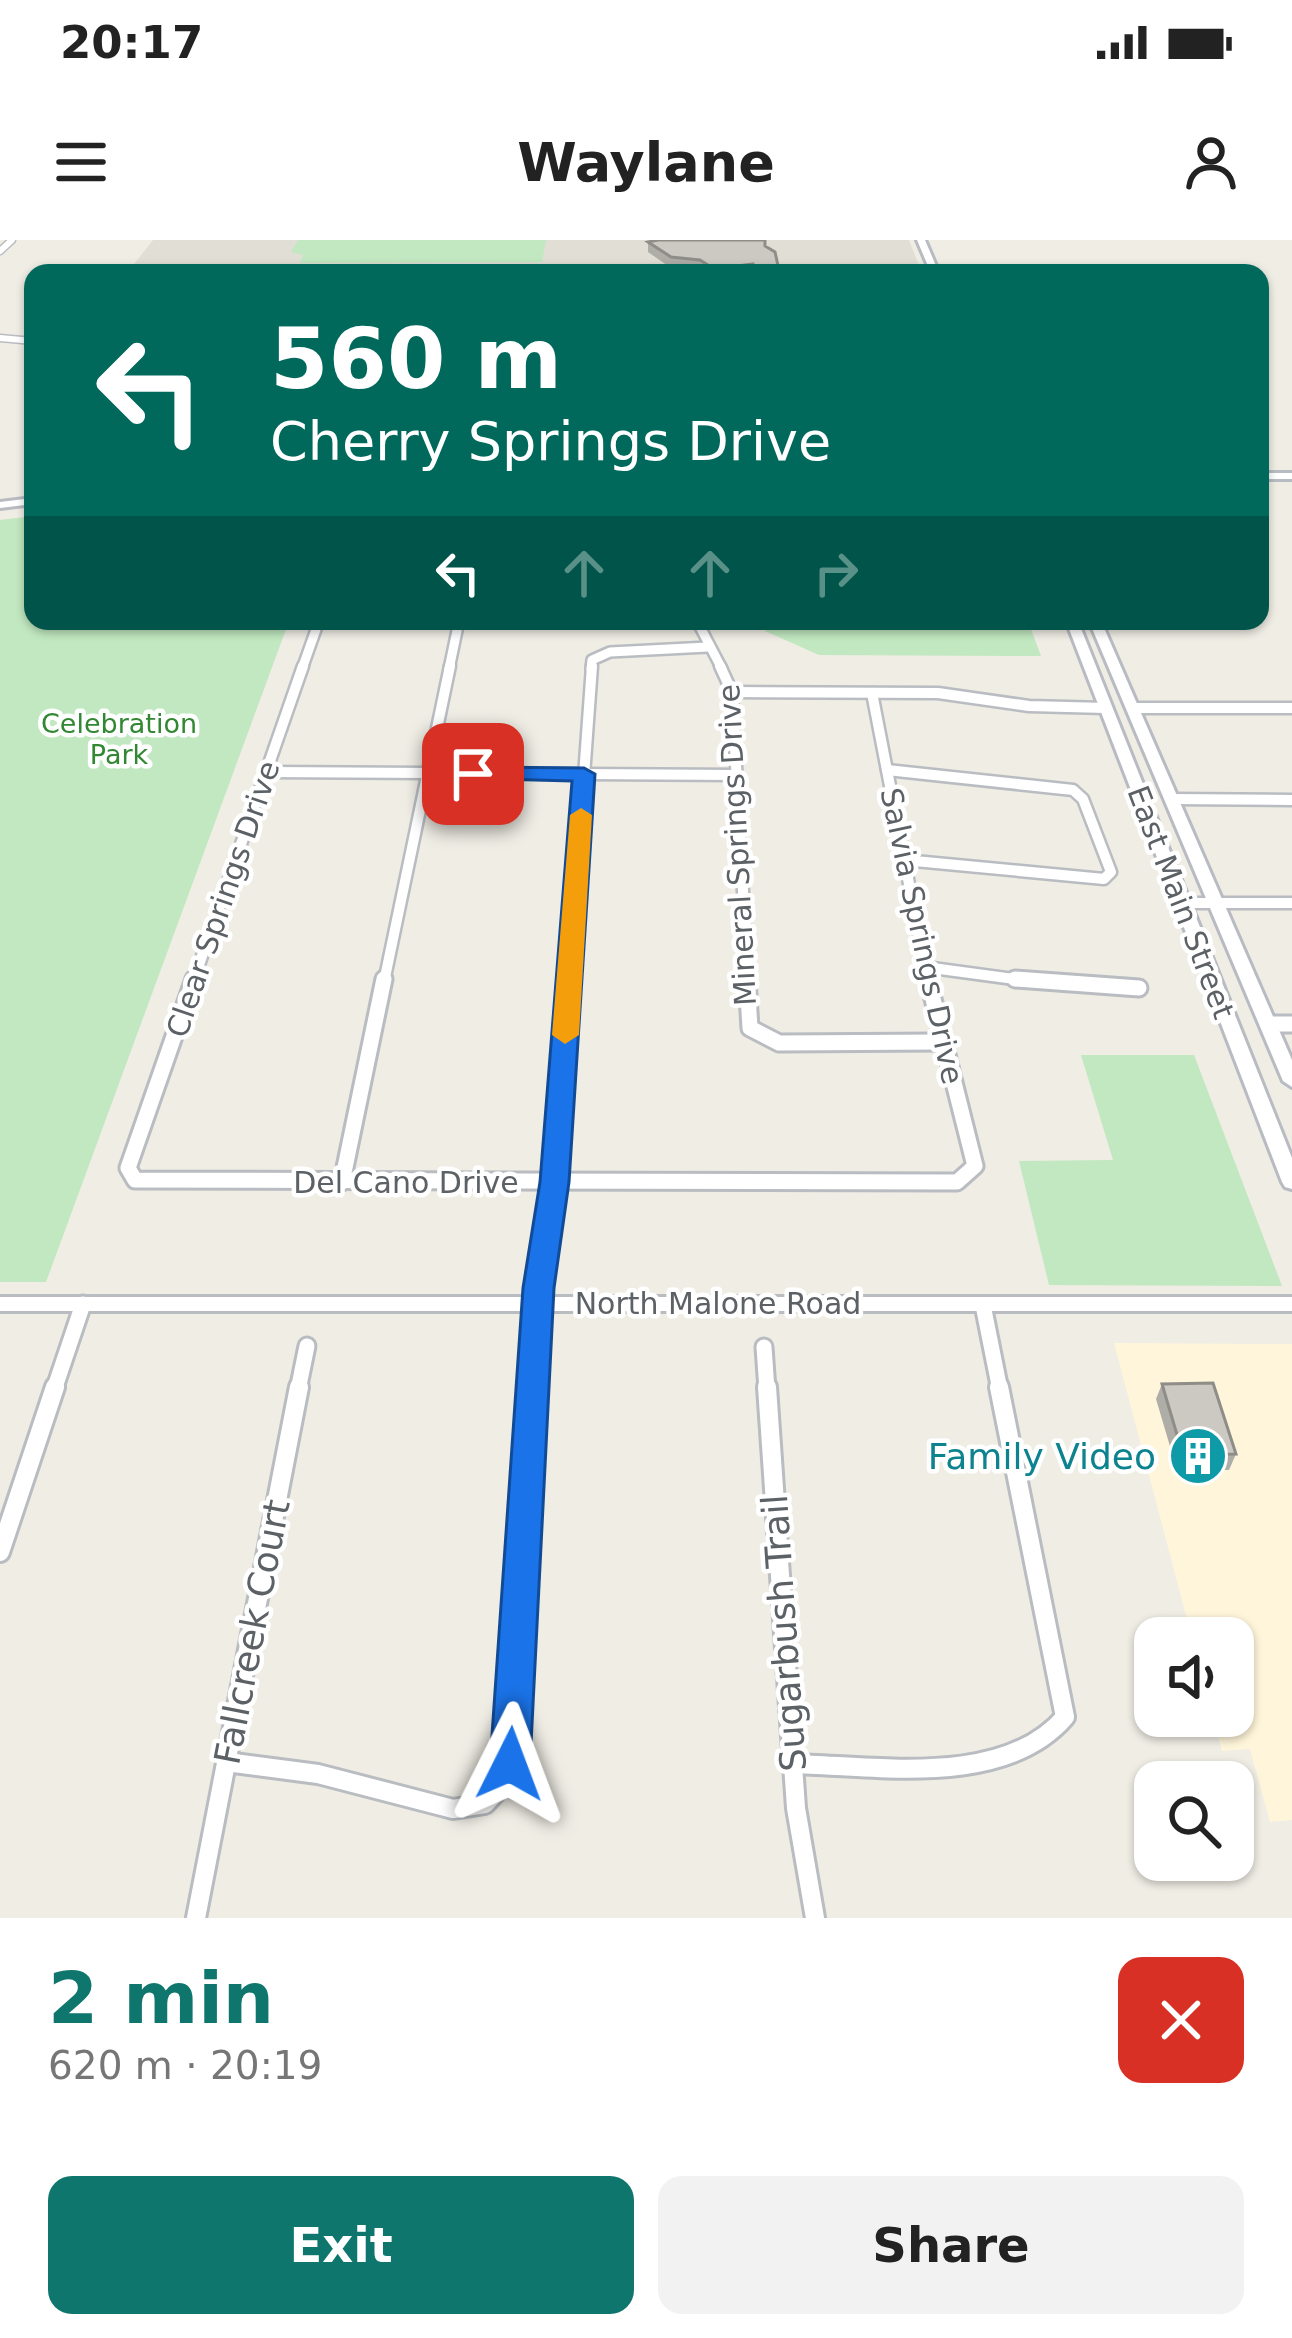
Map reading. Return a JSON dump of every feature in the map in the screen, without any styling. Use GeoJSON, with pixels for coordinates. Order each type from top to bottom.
{"type":"FeatureCollection","features":[{"type":"Feature","properties":{"kind":"main road","name":"East Main Street"},"geometry":{"type":"LineString","coordinates":[[1076,630],[1292,1181]]}},
{"type":"Feature","properties":{"kind":"main road","name":"East Main Street"},"geometry":{"type":"LineString","coordinates":[[1099,630],[1292,1081]]}},
{"type":"Feature","properties":{"kind":"main road"},"geometry":{"type":"LineString","coordinates":[[1106,708],[1132,708]]}},
{"type":"Feature","properties":{"kind":"street"},"geometry":{"type":"LineString","coordinates":[[0,251],[12,240]]}},
{"type":"Feature","properties":{"kind":"street","name":"Clear Springs Drive"},"geometry":{"type":"LineString","coordinates":[[131,1177],[128,1168],[316,630]]}},
{"type":"Feature","properties":{"kind":"street"},"geometry":{"type":"LineString","coordinates":[[342,1182],[457,630]]}},
{"type":"Feature","properties":{"kind":"street","name":"Mineral Springs Drive"},"geometry":{"type":"LineString","coordinates":[[701,630],[726,669],[732,692],[750,1028],[779,1043],[940,1042]]}},
{"type":"Feature","properties":{"kind":"street"},"geometry":{"type":"LineString","coordinates":[[226,1762],[318,1774],[454,1809],[469,1809],[498,1793],[510,1764],[538,1302],[555,1182],[595,657],[708,647]]}},
{"type":"Feature","properties":{"kind":"street"},"geometry":{"type":"LineString","coordinates":[[732,692],[872,693],[1106,708]]}},
{"type":"Feature","properties":{"kind":"street","name":"Salvia Springs Drive"},"geometry":{"type":"LineString","coordinates":[[872,693],[940,1042],[975,1166],[970,1176]]}},
{"type":"Feature","properties":{"kind":"street"},"geometry":{"type":"LineString","coordinates":[[1132,708],[1292,708]]}},
{"type":"Feature","properties":{"kind":"street"},"geometry":{"type":"LineString","coordinates":[[887,770],[1077,792],[1111,872],[1104,879],[1063,878],[904,860]]}},
{"type":"Feature","properties":{"kind":"street"},"geometry":{"type":"LineString","coordinates":[[267,772],[735,776]]}},
{"type":"Feature","properties":{"kind":"street"},"geometry":{"type":"LineString","coordinates":[[1171,799],[1292,800]]}},
{"type":"Feature","properties":{"kind":"street"},"geometry":{"type":"LineString","coordinates":[[1181,903],[1292,903]]}},
{"type":"Feature","properties":{"kind":"street"},"geometry":{"type":"LineString","coordinates":[[925,967],[1055,985],[1139,988]]}},
{"type":"Feature","properties":{"kind":"street"},"geometry":{"type":"LineString","coordinates":[[1268,1024],[1292,1024]]}},
{"type":"Feature","properties":{"kind":"street","name":"Del Cano Drive"},"geometry":{"type":"LineString","coordinates":[[131,1177],[140,1181],[957,1182],[970,1176]]}},
{"type":"Feature","properties":{"kind":"street","name":"North Malone Road"},"geometry":{"type":"LineString","coordinates":[[0,1304],[1292,1304]]}},
{"type":"Feature","properties":{"kind":"street"},"geometry":{"type":"LineString","coordinates":[[0,1552],[83,1304]]}},
{"type":"Feature","properties":{"kind":"street"},"geometry":{"type":"LineString","coordinates":[[793,1764],[988,1759],[1049,1738],[1065,1717],[983,1305]]}},
{"type":"Feature","properties":{"kind":"street","name":"Fallcreek Court"},"geometry":{"type":"LineString","coordinates":[[196,1918],[308,1346]]}},
{"type":"Feature","properties":{"kind":"street","name":"Sugarbush Trail"},"geometry":{"type":"LineString","coordinates":[[764,1347],[793,1764],[815,1918]]}},
{"type":"Feature","properties":{"kind":"shaded area"},"geometry":{"type":"Polygon","coordinates":[[[153,240],[909,240],[918,264],[134,264],[153,240]]]}},
{"type":"Feature","properties":{"kind":"shaded area"},"geometry":{"type":"Polygon","coordinates":[[[1114,1343],[1292,1344],[1292,1820],[1270,1822],[1250,1749],[1222,1751],[1218,1737],[1254,1737],[1254,1617],[1186,1617],[1114,1343]]]}},
{"type":"Feature","properties":{"kind":"green space"},"geometry":{"type":"Polygon","coordinates":[[[298,240],[546,240],[542,262],[300,263],[303,255],[291,252],[298,240]]]}},
{"type":"Feature","properties":{"kind":"green space","name":"Celebration Park"},"geometry":{"type":"Polygon","coordinates":[[[24,517],[24,630],[286,630],[46,1282],[0,1282],[0,520],[24,517]]]}},
{"type":"Feature","properties":{"kind":"green space"},"geometry":{"type":"Polygon","coordinates":[[[1031,630],[1041,656],[819,655],[765,631],[1031,630]]]}},
{"type":"Feature","properties":{"kind":"green space"},"geometry":{"type":"Polygon","coordinates":[[[1081,1055],[1194,1055],[1282,1286],[1049,1285],[1019,1161],[1113,1160],[1081,1055]]]}},
{"type":"Feature","properties":{"kind":"building"},"geometry":{"type":"Polygon","coordinates":[[[765,240],[778,264],[706,264],[671,257],[648,242],[765,240]]]}},
{"type":"Feature","properties":{"kind":"building"},"geometry":{"type":"Polygon","coordinates":[[[1213,1383],[1236,1454],[1183,1455],[1162,1384],[1213,1383]]]}},
{"type":"Feature","properties":{"kind":"slow traffic"},"geometry":{"type":"LineString","coordinates":[[565,1035],[581,815]]}},
{"type":"Feature","properties":{"kind":"place","name":"Family Video"},"geometry":{"type":"Point","coordinates":[1198,1456]}},
{"type":"Feature","properties":{"kind":"route"},"geometry":{"type":"LineString","coordinates":[[473,774],[584,774],[555,1182],[538,1288],[510,1764]]}}]}
